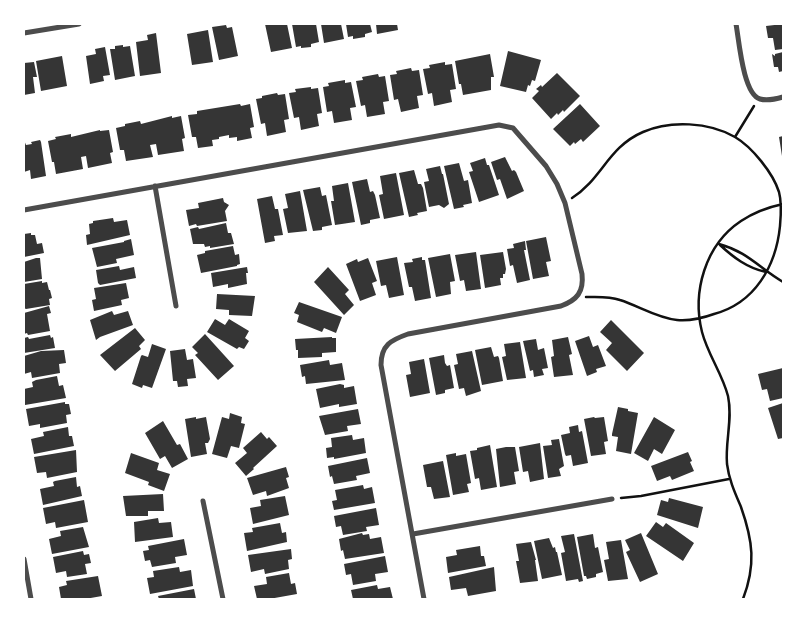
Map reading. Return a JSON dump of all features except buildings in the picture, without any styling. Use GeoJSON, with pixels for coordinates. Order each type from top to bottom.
{"type":"FeatureCollection","features":[{"type":"Feature","properties":{"kind":"street"},"geometry":{"type":"LineString","coordinates":[[24,33],[79,24]]}},
{"type":"Feature","properties":{"kind":"street"},"geometry":{"type":"LineString","coordinates":[[736,24],[747,81],[752,94],[759,99],[771,100],[783,97]]}},
{"type":"Feature","properties":{"kind":"street"},"geometry":{"type":"LineString","coordinates":[[24,210],[505,125],[513,128],[546,166],[557,184],[565,203],[583,282],[577,297],[561,306],[408,334],[398,337],[386,346],[381,357],[381,366],[424,599]]}},
{"type":"Feature","properties":{"kind":"street"},"geometry":{"type":"LineString","coordinates":[[155,186],[176,306]]}},
{"type":"Feature","properties":{"kind":"street"},"geometry":{"type":"LineString","coordinates":[[413,534],[612,499]]}},
{"type":"Feature","properties":{"kind":"street"},"geometry":{"type":"LineString","coordinates":[[203,501],[223,599]]}},
{"type":"Feature","properties":{"kind":"street"},"geometry":{"type":"LineString","coordinates":[[24,559],[25,577],[31,599]]}},
{"type":"Feature","properties":{"kind":"path"},"geometry":{"type":"LineString","coordinates":[[735,137],[759,99]]}},
{"type":"Feature","properties":{"kind":"path"},"geometry":{"type":"LineString","coordinates":[[565,203],[592,183],[607,160],[617,149],[647,130],[664,126],[693,124],[735,137],[752,152],[773,178],[782,205],[777,246],[772,264],[759,284],[739,303],[728,310],[700,318],[677,320],[646,311],[610,297],[577,297]]}},
{"type":"Feature","properties":{"kind":"path"},"geometry":{"type":"LineString","coordinates":[[743,599],[752,570],[751,543],[747,525],[730,479],[727,462],[730,429],[728,398],[724,383],[707,348],[700,318],[699,292],[704,268],[718,244],[742,220],[782,205]]}},
{"type":"Feature","properties":{"kind":"path"},"geometry":{"type":"LineString","coordinates":[[718,244],[735,249],[783,282]]}},
{"type":"Feature","properties":{"kind":"path"},"geometry":{"type":"LineString","coordinates":[[718,244],[732,256],[753,269],[767,272]]}},
{"type":"Feature","properties":{"kind":"path"},"geometry":{"type":"LineString","coordinates":[[612,499],[641,496],[730,479]]}}]}
